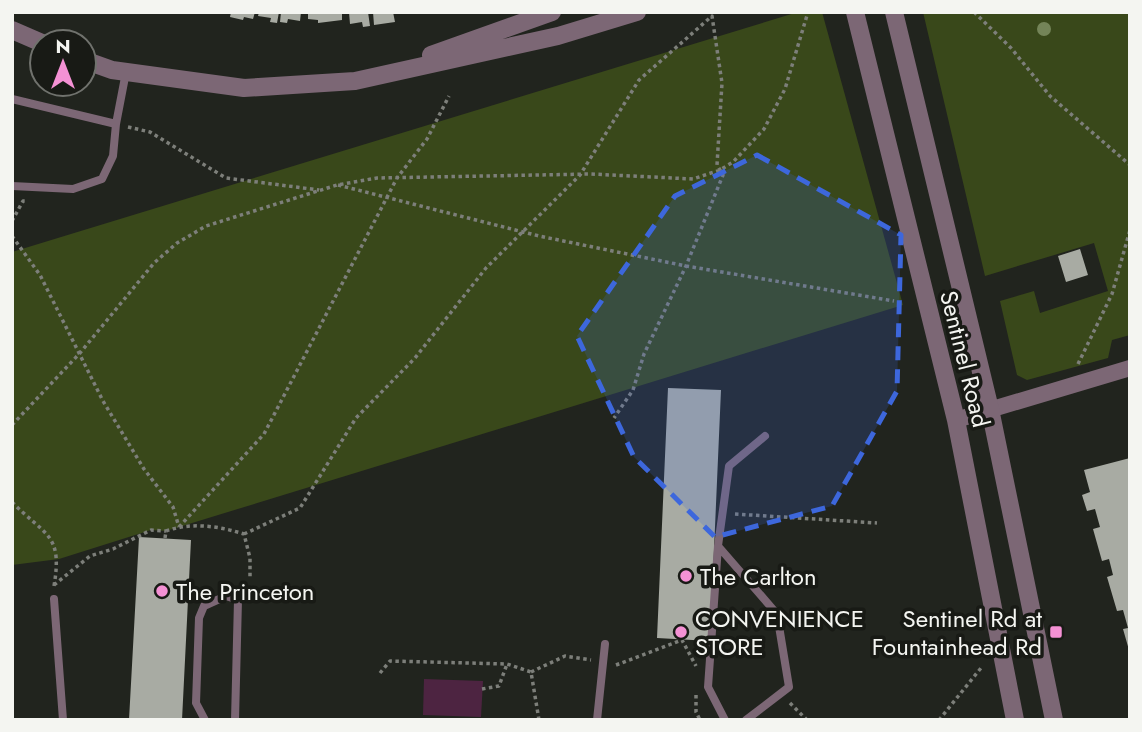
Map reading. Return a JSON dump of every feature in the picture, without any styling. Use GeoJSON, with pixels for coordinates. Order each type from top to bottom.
{"type":"FeatureCollection","features":[{"type":"Feature","properties":{"kind":"street"},"geometry":{"type":"LineString","coordinates":[[355,81],[552,12]]}},
{"type":"Feature","properties":{"kind":"street"},"geometry":{"type":"LineString","coordinates":[[98,64],[126,72],[244,88],[355,81],[558,36],[637,12]]}},
{"type":"Feature","properties":{"kind":"street","name":"Sentinel Road"},"geometry":{"type":"LineString","coordinates":[[855,12],[956,420],[1015,720]]}},
{"type":"Feature","properties":{"kind":"street","name":"Sentinel Road"},"geometry":{"type":"LineString","coordinates":[[894,12],[990,409],[1054,720]]}},
{"type":"Feature","properties":{"kind":"street"},"geometry":{"type":"LineString","coordinates":[[956,420],[1130,368]]}},
{"type":"Feature","properties":{"kind":"lane"},"geometry":{"type":"LineString","coordinates":[[12,186],[73,189],[102,179],[113,156],[126,72]]}},
{"type":"Feature","properties":{"kind":"lane"},"geometry":{"type":"LineString","coordinates":[[12,99],[116,124]]}},
{"type":"Feature","properties":{"kind":"lane"},"geometry":{"type":"LineString","coordinates":[[725,720],[708,687],[718,546],[729,466],[765,436]]}},
{"type":"Feature","properties":{"kind":"lane"},"geometry":{"type":"LineString","coordinates":[[718,546],[777,614],[789,687],[746,720]]}},
{"type":"Feature","properties":{"kind":"lane"},"geometry":{"type":"LineString","coordinates":[[205,720],[196,703],[199,618],[204,606],[226,596],[238,600],[235,720]]}},
{"type":"Feature","properties":{"kind":"lane"},"geometry":{"type":"LineString","coordinates":[[54,599],[63,720]]}},
{"type":"Feature","properties":{"kind":"lane"},"geometry":{"type":"LineString","coordinates":[[597,720],[605,644]]}},
{"type":"Feature","properties":{"kind":"path"},"geometry":{"type":"LineString","coordinates":[[12,425],[80,353],[154,263],[177,243],[206,226],[337,185],[397,178],[580,174],[693,179],[720,170],[733,162],[764,129],[785,89],[808,12]]}},
{"type":"Feature","properties":{"kind":"path"},"geometry":{"type":"LineString","coordinates":[[974,12],[1011,48],[1050,96],[1130,165]]}},
{"type":"Feature","properties":{"kind":"path"},"geometry":{"type":"LineString","coordinates":[[54,585],[90,556],[113,549],[151,530],[220,527],[244,534],[300,508],[356,418],[415,358],[486,268],[580,174],[639,80],[712,16],[722,83],[717,165],[723,175],[687,266],[644,354],[634,390],[614,418]]}},
{"type":"Feature","properties":{"kind":"path"},"geometry":{"type":"LineString","coordinates":[[179,527],[264,434],[397,178],[427,139],[449,96]]}},
{"type":"Feature","properties":{"kind":"path"},"geometry":{"type":"LineString","coordinates":[[116,124],[150,132],[226,178],[321,190]]}},
{"type":"Feature","properties":{"kind":"path"},"geometry":{"type":"LineString","coordinates":[[337,185],[522,232],[687,266],[894,301]]}},
{"type":"Feature","properties":{"kind":"path"},"geometry":{"type":"LineString","coordinates":[[12,220],[23,201],[37,201]]}},
{"type":"Feature","properties":{"kind":"path"},"geometry":{"type":"LineString","coordinates":[[1067,367],[1079,363],[1112,294],[1130,229]]}},
{"type":"Feature","properties":{"kind":"path"},"geometry":{"type":"LineString","coordinates":[[12,236],[40,275],[103,401],[144,469],[173,506],[179,527]]}},
{"type":"Feature","properties":{"kind":"path"},"geometry":{"type":"LineString","coordinates":[[12,502],[52,538],[59,559],[54,599]]}},
{"type":"Feature","properties":{"kind":"path"},"geometry":{"type":"LineString","coordinates":[[723,513],[877,523]]}},
{"type":"Feature","properties":{"kind":"path"},"geometry":{"type":"LineString","coordinates":[[165,538],[166,531]]}},
{"type":"Feature","properties":{"kind":"path"},"geometry":{"type":"LineString","coordinates":[[244,534],[250,558],[250,579]]}},
{"type":"Feature","properties":{"kind":"path"},"geometry":{"type":"LineString","coordinates":[[380,673],[390,661],[507,664],[531,672],[538,720]]}},
{"type":"Feature","properties":{"kind":"path"},"geometry":{"type":"LineString","coordinates":[[482,689],[499,686],[507,664]]}},
{"type":"Feature","properties":{"kind":"path"},"geometry":{"type":"LineString","coordinates":[[939,720],[981,668]]}},
{"type":"Feature","properties":{"kind":"path"},"geometry":{"type":"LineString","coordinates":[[790,703],[807,720]]}},
{"type":"Feature","properties":{"kind":"highlighted area"},"geometry":{"type":"Polygon","coordinates":[[[757,155],[901,235],[897,391],[832,506],[715,537],[634,457],[577,336],[675,196],[757,155]]]}},
{"type":"Feature","properties":{"kind":"green space"},"geometry":{"type":"Polygon","coordinates":[[[798,12],[822,12],[903,305],[166,531],[151,530],[59,559],[12,565],[12,252],[798,12]]]}},
{"type":"Feature","properties":{"kind":"green space"},"geometry":{"type":"Polygon","coordinates":[[[923,12],[1130,12],[1130,335],[1112,340],[1108,358],[1027,380],[1017,375],[1000,301],[1034,291],[1040,313],[1108,291],[1094,243],[985,276],[923,12]]]}},
{"type":"Feature","properties":{"kind":"shaded area"},"geometry":{"type":"Polygon","coordinates":[[[424,679],[483,681],[481,717],[423,715],[424,679]]]}},
{"type":"Feature","properties":{"kind":"building"},"geometry":{"type":"Polygon","coordinates":[[[231,12],[255,12],[253,19],[244,17],[243,20],[230,17],[231,12]]]}},
{"type":"Feature","properties":{"kind":"building"},"geometry":{"type":"Polygon","coordinates":[[[259,12],[279,12],[277,23],[270,22],[271,18],[258,16],[259,12]]]}},
{"type":"Feature","properties":{"kind":"building"},"geometry":{"type":"Polygon","coordinates":[[[281,12],[301,12],[300,21],[288,19],[287,23],[280,22],[281,12]]]}},
{"type":"Feature","properties":{"kind":"building"},"geometry":{"type":"Polygon","coordinates":[[[308,12],[342,12],[342,20],[318,23],[318,20],[308,19],[308,12]]]}},
{"type":"Feature","properties":{"kind":"building"},"geometry":{"type":"Polygon","coordinates":[[[349,12],[368,12],[370,26],[363,27],[362,22],[350,24],[349,12]]]}},
{"type":"Feature","properties":{"kind":"building"},"geometry":{"type":"Polygon","coordinates":[[[373,12],[393,12],[395,22],[374,25],[373,12]]]}},
{"type":"Feature","properties":{"kind":"building"},"geometry":{"type":"Polygon","coordinates":[[[1080,249],[1088,275],[1066,282],[1058,256],[1080,249]]]}},
{"type":"Feature","properties":{"kind":"building","name":"The Carlton"},"geometry":{"type":"Polygon","coordinates":[[[668,388],[721,390],[710,641],[657,638],[668,388]]]}},
{"type":"Feature","properties":{"kind":"building"},"geometry":{"type":"Polygon","coordinates":[[[1130,458],[1129,650],[1123,629],[1128,628],[1123,610],[1117,611],[1107,577],[1113,575],[1109,559],[1102,561],[1093,529],[1100,527],[1095,509],[1087,511],[1082,495],[1090,492],[1084,470],[1130,458]]]}},
{"type":"Feature","properties":{"kind":"building","name":"The Princeton"},"geometry":{"type":"Polygon","coordinates":[[[139,537],[191,540],[182,720],[129,720],[139,537]]]}},
{"type":"Feature","properties":{"kind":"place","name":"The Carlton"},"geometry":{"type":"Point","coordinates":[686,576]}},
{"type":"Feature","properties":{"kind":"place","name":"The Princeton"},"geometry":{"type":"Point","coordinates":[162,591]}},
{"type":"Feature","properties":{"kind":"place","name":"CONVENIENCE STORE"},"geometry":{"type":"Point","coordinates":[681,632]}},
{"type":"Feature","properties":{"kind":"place","name":"Sentinel Rd at Fountainhead Rd"},"geometry":{"type":"Point","coordinates":[1056,632]}}]}
